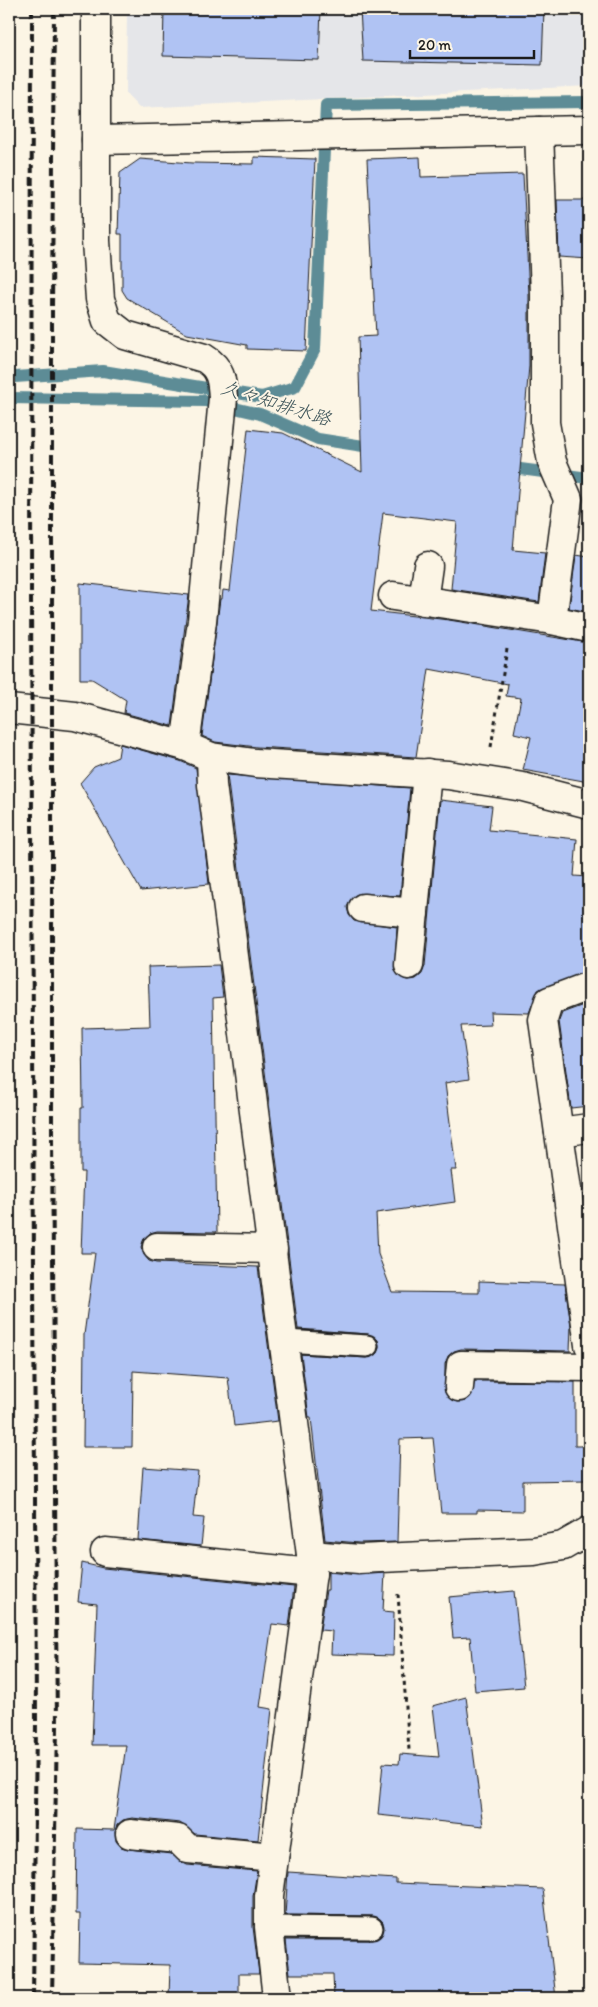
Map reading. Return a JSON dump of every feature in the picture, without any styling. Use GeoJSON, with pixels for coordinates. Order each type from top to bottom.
{"type":"FeatureCollection","features":[{"type":"Feature","properties":{"kind":"street"},"geometry":{"type":"LineString","coordinates":[[96,9],[97,260],[100,299],[106,321],[125,335],[204,358],[214,364],[222,377],[223,398],[202,621],[185,746]]}},
{"type":"Feature","properties":{"kind":"street"},"geometry":{"type":"LineString","coordinates":[[96,140],[589,130]]}},
{"type":"Feature","properties":{"kind":"street"},"geometry":{"type":"LineString","coordinates":[[539,131],[545,295],[545,423],[552,462],[568,499],[552,620]]}},
{"type":"Feature","properties":{"kind":"street"},"geometry":{"type":"LineString","coordinates":[[423,601],[428,566]]}},
{"type":"Feature","properties":{"kind":"street"},"geometry":{"type":"LineString","coordinates":[[393,596],[552,620],[589,628]]}},
{"type":"Feature","properties":{"kind":"street"},"geometry":{"type":"LineString","coordinates":[[9,708],[75,716],[185,746],[211,757],[255,763],[427,773],[523,787],[589,804]]}},
{"type":"Feature","properties":{"kind":"street"},"geometry":{"type":"LineString","coordinates":[[211,757],[214,795],[312,1564],[269,1896],[269,1927],[277,1998]]}},
{"type":"Feature","properties":{"kind":"street"},"geometry":{"type":"LineString","coordinates":[[409,964],[427,773]]}},
{"type":"Feature","properties":{"kind":"street"},"geometry":{"type":"LineString","coordinates":[[363,908],[414,913]]}},
{"type":"Feature","properties":{"kind":"street"},"geometry":{"type":"LineString","coordinates":[[589,986],[550,1001],[543,1020],[589,1345]]}},
{"type":"Feature","properties":{"kind":"street"},"geometry":{"type":"LineString","coordinates":[[559,1132],[589,1128]]}},
{"type":"Feature","properties":{"kind":"street"},"geometry":{"type":"LineString","coordinates":[[156,1247],[273,1249]]}},
{"type":"Feature","properties":{"kind":"street"},"geometry":{"type":"LineString","coordinates":[[459,1387],[461,1364],[589,1367]]}},
{"type":"Feature","properties":{"kind":"street"},"geometry":{"type":"LineString","coordinates":[[105,1552],[312,1564],[359,1559],[534,1551],[563,1546],[589,1531]]}},
{"type":"Feature","properties":{"kind":"street"},"geometry":{"type":"LineString","coordinates":[[130,1834],[178,1839],[188,1849],[274,1857]]}},
{"type":"Feature","properties":{"kind":"lane"},"geometry":{"type":"LineString","coordinates":[[285,1341],[367,1346]]}},
{"type":"Feature","properties":{"kind":"lane"},"geometry":{"type":"LineString","coordinates":[[269,1927],[372,1928]]}},
{"type":"Feature","properties":{"kind":"path"},"geometry":{"type":"LineString","coordinates":[[486,781],[513,614]]}},
{"type":"Feature","properties":{"kind":"path"},"geometry":{"type":"LineString","coordinates":[[398,1589],[409,1750]]}},
{"type":"Feature","properties":{"kind":"shaded area"},"geometry":{"type":"Polygon","coordinates":[[[127,9],[589,9],[589,86],[139,108],[126,94],[127,9]]]}},
{"type":"Feature","properties":{"kind":"building"},"geometry":{"type":"Polygon","coordinates":[[[164,9],[321,9],[319,60],[163,56],[164,9]]]}},
{"type":"Feature","properties":{"kind":"building"},"geometry":{"type":"Polygon","coordinates":[[[360,9],[544,9],[542,65],[363,61],[360,9]]]}},
{"type":"Feature","properties":{"kind":"building"},"geometry":{"type":"Polygon","coordinates":[[[254,157],[315,159],[306,351],[247,349],[247,345],[187,334],[127,298],[122,290],[122,234],[118,234],[120,173],[140,159],[192,163],[254,164],[254,157]]]}},
{"type":"Feature","properties":{"kind":"building"},"geometry":{"type":"Polygon","coordinates":[[[420,157],[421,177],[523,174],[529,295],[529,366],[513,550],[545,553],[539,602],[451,589],[457,522],[383,513],[371,611],[449,620],[589,643],[589,782],[523,770],[531,737],[514,733],[521,698],[506,696],[508,684],[429,669],[416,757],[257,747],[215,742],[202,736],[220,599],[222,599],[223,590],[230,591],[248,429],[283,433],[362,472],[358,337],[376,336],[367,159],[420,157]]]}},
{"type":"Feature","properties":{"kind":"building"},"geometry":{"type":"Polygon","coordinates":[[[557,200],[589,200],[589,259],[559,257],[557,200]]]}},
{"type":"Feature","properties":{"kind":"building"},"geometry":{"type":"Polygon","coordinates":[[[576,555],[589,557],[589,612],[569,608],[576,555]]]}},
{"type":"Feature","properties":{"kind":"building"},"geometry":{"type":"Polygon","coordinates":[[[80,583],[189,595],[172,726],[124,713],[126,700],[92,679],[80,679],[80,583]]]}},
{"type":"Feature","properties":{"kind":"building"},"geometry":{"type":"Polygon","coordinates":[[[120,744],[180,761],[196,768],[209,884],[141,891],[80,783],[94,767],[118,757],[120,744]]]}},
{"type":"Feature","properties":{"kind":"building"},"geometry":{"type":"Polygon","coordinates":[[[227,775],[410,788],[400,896],[357,894],[351,899],[347,907],[349,915],[354,921],[397,927],[395,971],[400,977],[407,980],[416,979],[422,974],[425,966],[440,800],[492,806],[489,830],[577,839],[574,876],[589,877],[589,971],[538,990],[529,1013],[490,1012],[491,1025],[461,1026],[469,1079],[445,1083],[456,1170],[451,1170],[455,1202],[376,1213],[378,1254],[392,1292],[479,1293],[479,1281],[565,1284],[571,1326],[570,1351],[461,1349],[454,1351],[448,1356],[445,1364],[445,1393],[450,1399],[457,1402],[465,1401],[471,1396],[475,1381],[575,1382],[575,1446],[585,1446],[586,1480],[523,1481],[523,1511],[477,1510],[477,1513],[441,1513],[433,1438],[400,1439],[397,1542],[359,1543],[325,1540],[311,1418],[309,1418],[301,1354],[367,1358],[377,1353],[379,1346],[378,1340],[368,1334],[298,1329],[227,775]]]}},
{"type":"Feature","properties":{"kind":"building"},"geometry":{"type":"Polygon","coordinates":[[[219,965],[223,997],[213,998],[217,1232],[157,1231],[150,1233],[144,1239],[141,1247],[149,1261],[156,1263],[258,1267],[278,1421],[234,1426],[228,1378],[133,1371],[132,1447],[83,1447],[84,1335],[95,1253],[81,1253],[84,1172],[81,1172],[81,1108],[83,1108],[82,1028],[150,1026],[148,967],[219,965]]]}},
{"type":"Feature","properties":{"kind":"building"},"geometry":{"type":"Polygon","coordinates":[[[589,1003],[589,1106],[571,1108],[559,1021],[562,1013],[589,1003]]]}},
{"type":"Feature","properties":{"kind":"building"},"geometry":{"type":"Polygon","coordinates":[[[143,1467],[198,1471],[193,1517],[204,1518],[201,1546],[138,1540],[143,1467]]]}},
{"type":"Feature","properties":{"kind":"building"},"geometry":{"type":"Polygon","coordinates":[[[82,1563],[103,1568],[294,1587],[289,1626],[272,1624],[260,1707],[272,1709],[258,1840],[195,1834],[180,1823],[132,1818],[123,1820],[117,1825],[115,1832],[116,1841],[121,1847],[128,1849],[171,1854],[187,1865],[257,1871],[253,1896],[253,1927],[259,1974],[239,1974],[239,1998],[169,1998],[170,1965],[79,1963],[80,1914],[76,1914],[77,1829],[114,1830],[126,1745],[92,1745],[97,1604],[78,1602],[82,1563]]]}},
{"type":"Feature","properties":{"kind":"building"},"geometry":{"type":"Polygon","coordinates":[[[328,1572],[358,1575],[385,1573],[383,1611],[394,1612],[393,1656],[331,1654],[332,1631],[320,1630],[326,1590],[328,1590],[328,1572]]]}},
{"type":"Feature","properties":{"kind":"building"},"geometry":{"type":"Polygon","coordinates":[[[514,1591],[524,1687],[475,1691],[470,1637],[453,1638],[449,1597],[514,1591]]]}},
{"type":"Feature","properties":{"kind":"building"},"geometry":{"type":"Polygon","coordinates":[[[466,1697],[483,1826],[378,1815],[383,1763],[399,1764],[400,1754],[439,1757],[433,1706],[466,1697]]]}},
{"type":"Feature","properties":{"kind":"building"},"geometry":{"type":"Polygon","coordinates":[[[288,1872],[396,1879],[396,1883],[543,1889],[556,1998],[334,1998],[333,1974],[290,1974],[286,1940],[372,1940],[382,1935],[383,1922],[379,1918],[372,1916],[285,1915],[288,1872]]]}},
{"type":"Feature","properties":{"kind":"waterway"},"geometry":{"type":"LineString","coordinates":[[9,379],[103,371],[262,397],[295,387],[315,349],[326,105],[589,102]]}},
{"type":"Feature","properties":{"kind":"waterway","name":"久々知排水路"},"geometry":{"type":"LineString","coordinates":[[9,398],[205,401],[260,414],[318,439],[376,448]]}},
{"type":"Feature","properties":{"kind":"waterway","name":"久々知排水路"},"geometry":{"type":"LineString","coordinates":[[505,467],[589,478]]}},
{"type":"Feature","properties":{"kind":"railway"},"geometry":{"type":"LineString","coordinates":[[32,9],[31,594],[36,1722],[33,1998]]}},
{"type":"Feature","properties":{"kind":"railway"},"geometry":{"type":"LineString","coordinates":[[52,1998],[57,1727],[52,1142],[54,9]]}}]}
